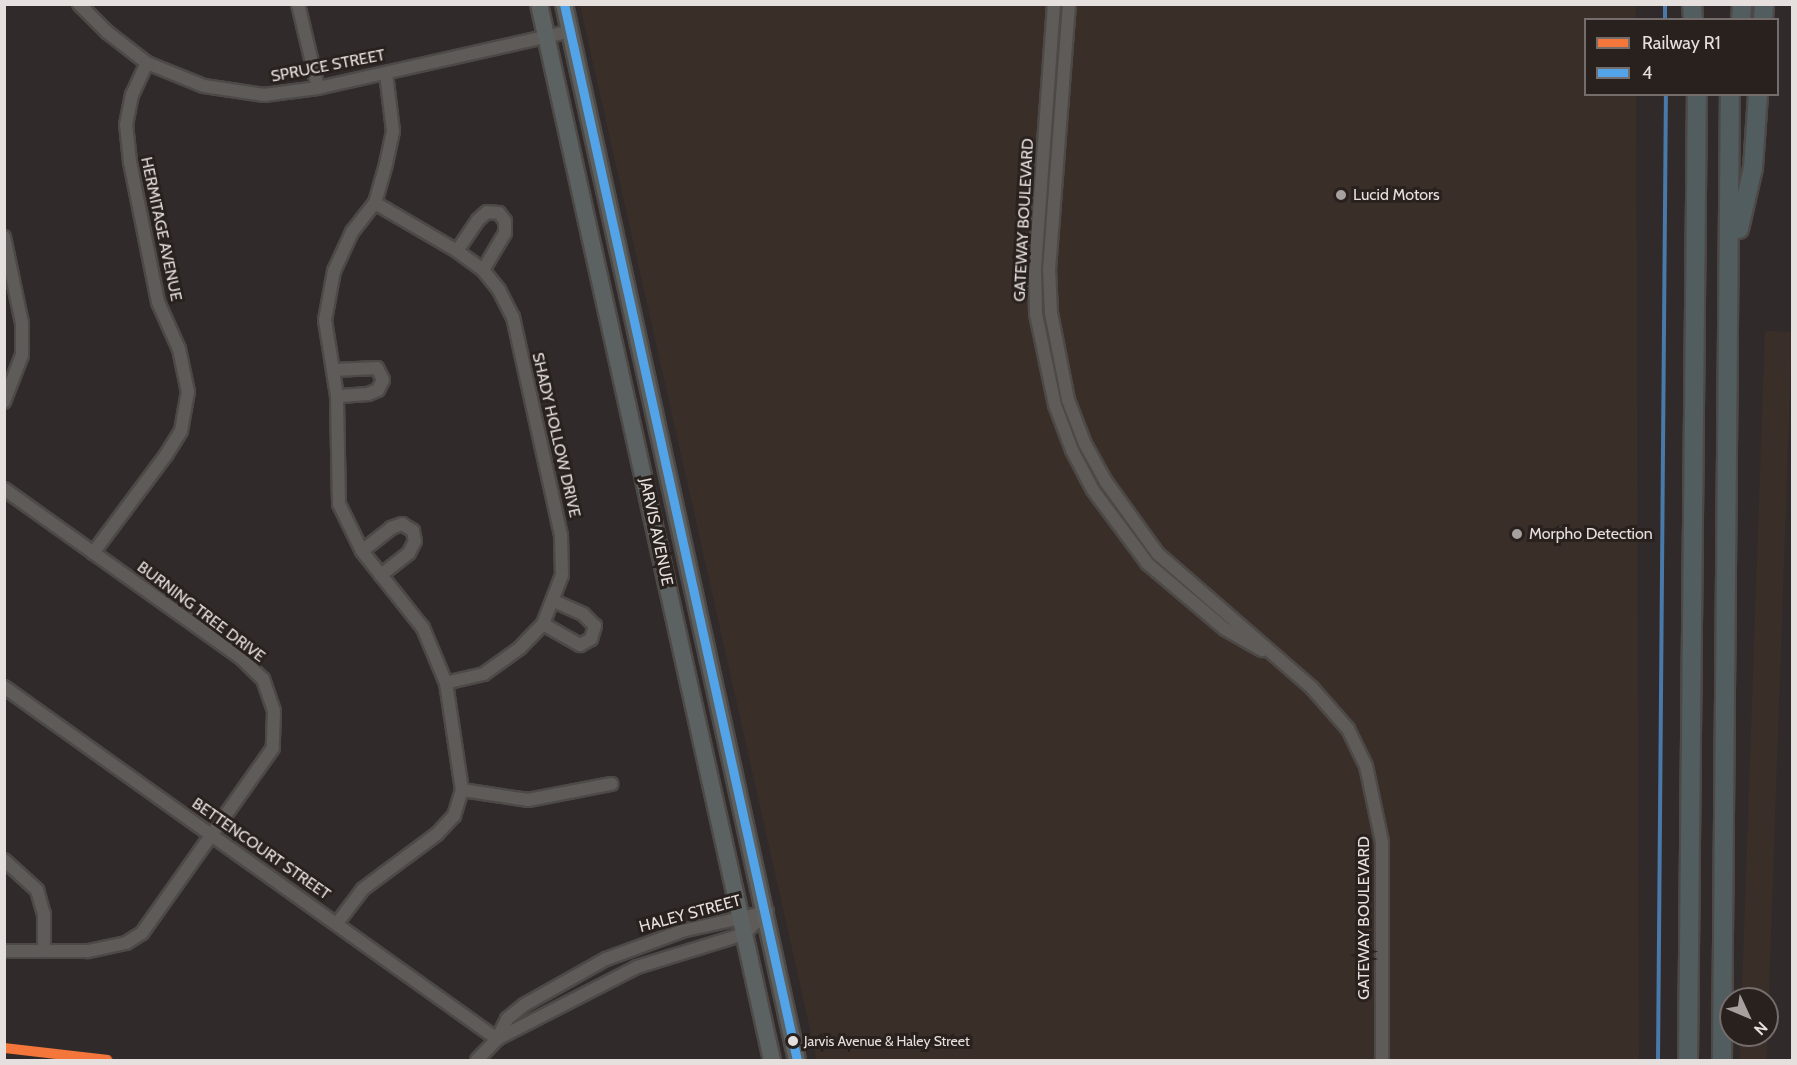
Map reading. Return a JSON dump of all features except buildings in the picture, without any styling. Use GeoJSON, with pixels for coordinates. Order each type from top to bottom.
{"type":"FeatureCollection","features":[{"type":"Feature","properties":{"kind":"highway"},"geometry":{"type":"LineString","coordinates":[[1688,1060],[1696,96]]}},
{"type":"Feature","properties":{"kind":"highway"},"geometry":{"type":"LineString","coordinates":[[1722,1060],[1730,96]]}},
{"type":"Feature","properties":{"kind":"highway"},"geometry":{"type":"LineString","coordinates":[[1732,987],[1741,96]]}},
{"type":"Feature","properties":{"kind":"highway"},"geometry":{"type":"LineString","coordinates":[[1740,229],[1753,168],[1758,96]]}},
{"type":"Feature","properties":{"kind":"main road","name":"JARVIS AVENUE"},"geometry":{"type":"LineString","coordinates":[[539,4],[772,1060]]}},
{"type":"Feature","properties":{"kind":"main road","name":"JARVIS AVENUE"},"geometry":{"type":"LineString","coordinates":[[564,4],[767,912],[797,1060]]}},
{"type":"Feature","properties":{"kind":"street","name":"SPRUCE STREET"},"geometry":{"type":"LineString","coordinates":[[79,4],[147,63],[204,86],[264,95],[318,88],[570,31]]}},
{"type":"Feature","properties":{"kind":"street"},"geometry":{"type":"LineString","coordinates":[[298,4],[318,88]]}},
{"type":"Feature","properties":{"kind":"street","name":"GATEWAY BOULEVARD"},"geometry":{"type":"LineString","coordinates":[[1054,4],[1035,269],[1038,328],[1055,405],[1072,450],[1094,490],[1148,564],[1225,629],[1283,663]]}},
{"type":"Feature","properties":{"kind":"street","name":"GATEWAY BOULEVARD"},"geometry":{"type":"LineString","coordinates":[[1069,4],[1049,269],[1051,313],[1068,400],[1085,444],[1106,483],[1152,546],[1312,688],[1348,729],[1366,766],[1376,801],[1382,842],[1382,1060]]}},
{"type":"Feature","properties":{"kind":"street","name":"HERMITAGE AVENUE"},"geometry":{"type":"LineString","coordinates":[[93,553],[176,439],[188,392],[179,349],[158,302],[130,162],[126,125],[132,95],[147,63]]}},
{"type":"Feature","properties":{"kind":"street"},"geometry":{"type":"LineString","coordinates":[[338,922],[363,889],[437,834],[454,816],[462,790],[446,683],[423,628],[363,551],[339,504],[337,396],[325,320],[334,271],[352,232],[375,203],[393,131],[386,73]]}},
{"type":"Feature","properties":{"kind":"street","name":"SHADY HOLLOW DRIVE"},"geometry":{"type":"LineString","coordinates":[[375,203],[457,251],[483,270],[513,317],[561,535],[562,575],[554,601],[543,624],[520,648],[484,674],[446,683]]}},
{"type":"Feature","properties":{"kind":"street"},"geometry":{"type":"LineString","coordinates":[[457,251],[478,219],[487,212],[499,213],[505,221],[505,233],[483,270]]}},
{"type":"Feature","properties":{"kind":"street"},"geometry":{"type":"LineString","coordinates":[[4,237],[22,322],[22,355],[4,402]]}},
{"type":"Feature","properties":{"kind":"street"},"geometry":{"type":"LineString","coordinates":[[334,370],[376,368],[383,380],[378,390],[368,394],[337,396]]}},
{"type":"Feature","properties":{"kind":"street","name":"BURNING TREE DRIVE"},"geometry":{"type":"LineString","coordinates":[[4,489],[241,658],[263,679],[274,711],[273,748],[213,836],[142,933],[126,944],[87,951],[4,951]]}},
{"type":"Feature","properties":{"kind":"street"},"geometry":{"type":"LineString","coordinates":[[363,551],[391,528],[402,524],[413,531],[415,541],[409,553],[381,575]]}},
{"type":"Feature","properties":{"kind":"street"},"geometry":{"type":"LineString","coordinates":[[543,624],[580,645],[591,639],[595,626],[583,614],[554,601]]}},
{"type":"Feature","properties":{"kind":"street","name":"BETTENCOURT STREET"},"geometry":{"type":"LineString","coordinates":[[4,687],[338,922],[498,1039]]}},
{"type":"Feature","properties":{"kind":"street"},"geometry":{"type":"LineString","coordinates":[[462,790],[528,800],[611,784]]}},
{"type":"Feature","properties":{"kind":"street"},"geometry":{"type":"LineString","coordinates":[[4,860],[37,890],[44,914],[44,951]]}},
{"type":"Feature","properties":{"kind":"street","name":"HALEY STREET"},"geometry":{"type":"LineString","coordinates":[[498,1039],[507,1019],[524,1005],[606,959],[634,946],[740,915],[767,912]]}},
{"type":"Feature","properties":{"kind":"street","name":"HALEY STREET"},"geometry":{"type":"LineString","coordinates":[[477,1060],[498,1039],[637,967],[744,934],[767,912]]}},
{"type":"Feature","properties":{"kind":"shaded area"},"geometry":{"type":"Polygon","coordinates":[[[580,5],[1635,5],[1636,18],[1584,18],[1584,96],[1636,96],[1639,1060],[817,1060],[580,5]]]}},
{"type":"Feature","properties":{"kind":"shaded area"},"geometry":{"type":"Polygon","coordinates":[[[1765,331],[1792,332],[1769,987],[1742,987],[1765,331]]]}},
{"type":"Feature","properties":{"kind":"shaded area"},"geometry":{"type":"Polygon","coordinates":[[[1740,1047],[1767,1047],[1767,1060],[1740,1060],[1740,1047]]]}},
{"type":"Feature","properties":{"kind":"waterway"},"geometry":{"type":"LineString","coordinates":[[1665,4],[1665,18]]}},
{"type":"Feature","properties":{"kind":"waterway"},"geometry":{"type":"LineString","coordinates":[[1658,1060],[1666,96]]}},
{"type":"Feature","properties":{"kind":"rail line","name":"R1"},"geometry":{"type":"LineString","coordinates":[[4,1048],[107,1060]]}},
{"type":"Feature","properties":{"kind":"transit line","name":"4"},"geometry":{"type":"LineString","coordinates":[[564,4],[797,1060]]}},
{"type":"Feature","properties":{"kind":"place","name":"Lucid Motors"},"geometry":{"type":"Point","coordinates":[1341,195]}},
{"type":"Feature","properties":{"kind":"place","name":"Morpho Detection"},"geometry":{"type":"Point","coordinates":[1517,534]}},
{"type":"Feature","properties":{"kind":"place","name":"Jarvis Avenue & Haley Street"},"geometry":{"type":"Point","coordinates":[793,1041]}}]}
